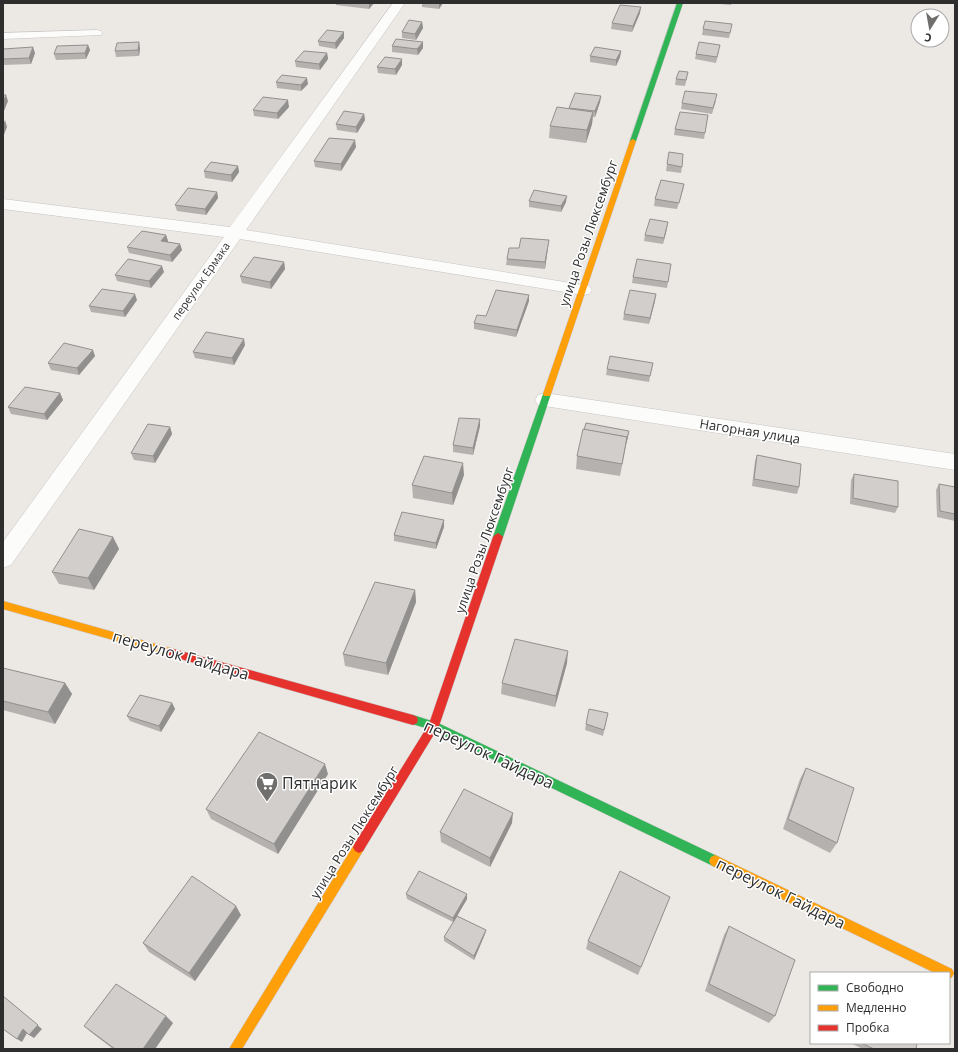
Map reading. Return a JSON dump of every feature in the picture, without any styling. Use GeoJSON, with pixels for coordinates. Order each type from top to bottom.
{"type":"FeatureCollection","features":[{"type":"Feature","properties":{"kind":"street","name":"переулок Ермака"},"geometry":{"type":"LineString","coordinates":[[3,559],[399,3]]}},
{"type":"Feature","properties":{"kind":"street","name":"улица Розы Люксембург"},"geometry":{"type":"LineString","coordinates":[[235,1049],[434,726],[680,3]]}},
{"type":"Feature","properties":{"kind":"street"},"geometry":{"type":"LineString","coordinates":[[3,204],[235,233],[583,290]]}},
{"type":"Feature","properties":{"kind":"street","name":"Нагорная улица"},"geometry":{"type":"LineString","coordinates":[[545,400],[955,462]]}},
{"type":"Feature","properties":{"kind":"street","name":"переулок Гайдара"},"geometry":{"type":"LineString","coordinates":[[3,605],[434,726],[947,972]]}},
{"type":"Feature","properties":{"kind":"lane"},"geometry":{"type":"LineString","coordinates":[[3,36],[97,33]]}},
{"type":"Feature","properties":{"kind":"building"},"geometry":{"type":"Polygon","coordinates":[[[620,5],[641,7],[633,26],[612,23],[620,5]]]}},
{"type":"Feature","properties":{"kind":"building"},"geometry":{"type":"Polygon","coordinates":[[[409,20],[422,22],[415,34],[402,32],[409,20]]]}},
{"type":"Feature","properties":{"kind":"building"},"geometry":{"type":"Polygon","coordinates":[[[705,21],[732,24],[730,33],[703,29],[705,21]]]}},
{"type":"Feature","properties":{"kind":"building"},"geometry":{"type":"Polygon","coordinates":[[[327,30],[344,32],[335,43],[318,41],[327,30]]]}},
{"type":"Feature","properties":{"kind":"building"},"geometry":{"type":"Polygon","coordinates":[[[396,39],[423,42],[417,49],[392,46],[396,39]]]}},
{"type":"Feature","properties":{"kind":"building"},"geometry":{"type":"Polygon","coordinates":[[[139,42],[138,50],[115,51],[117,43],[139,42]]]}},
{"type":"Feature","properties":{"kind":"building"},"geometry":{"type":"Polygon","coordinates":[[[699,42],[720,45],[717,57],[696,54],[699,42]]]}},
{"type":"Feature","properties":{"kind":"building"},"geometry":{"type":"Polygon","coordinates":[[[88,45],[85,53],[54,54],[57,46],[88,45]]]}},
{"type":"Feature","properties":{"kind":"building"},"geometry":{"type":"Polygon","coordinates":[[[33,47],[29,58],[3,59],[3,49],[33,47]]]}},
{"type":"Feature","properties":{"kind":"building"},"geometry":{"type":"Polygon","coordinates":[[[595,47],[621,51],[616,60],[590,56],[595,47]]]}},
{"type":"Feature","properties":{"kind":"building"},"geometry":{"type":"Polygon","coordinates":[[[304,51],[327,53],[319,64],[295,61],[304,51]]]}},
{"type":"Feature","properties":{"kind":"building"},"geometry":{"type":"Polygon","coordinates":[[[385,57],[402,59],[395,69],[377,67],[385,57]]]}},
{"type":"Feature","properties":{"kind":"building"},"geometry":{"type":"Polygon","coordinates":[[[679,71],[688,72],[686,80],[676,79],[679,71]]]}},
{"type":"Feature","properties":{"kind":"building"},"geometry":{"type":"Polygon","coordinates":[[[282,75],[307,78],[301,85],[276,82],[282,75]]]}},
{"type":"Feature","properties":{"kind":"building"},"geometry":{"type":"Polygon","coordinates":[[[685,91],[717,94],[713,108],[682,103],[685,91]]]}},
{"type":"Feature","properties":{"kind":"building"},"geometry":{"type":"Polygon","coordinates":[[[575,93],[601,96],[595,111],[569,108],[575,93]]]}},
{"type":"Feature","properties":{"kind":"building"},"geometry":{"type":"Polygon","coordinates":[[[3,95],[6,95],[3,102],[3,95]]]}},
{"type":"Feature","properties":{"kind":"building"},"geometry":{"type":"Polygon","coordinates":[[[263,97],[288,100],[277,113],[253,110],[263,97]]]}},
{"type":"Feature","properties":{"kind":"building"},"geometry":{"type":"Polygon","coordinates":[[[557,107],[593,112],[587,130],[550,126],[557,107]]]}},
{"type":"Feature","properties":{"kind":"building"},"geometry":{"type":"Polygon","coordinates":[[[344,111],[364,114],[356,127],[336,124],[344,111]]]}},
{"type":"Feature","properties":{"kind":"building"},"geometry":{"type":"Polygon","coordinates":[[[680,112],[708,115],[705,133],[675,129],[680,112]]]}},
{"type":"Feature","properties":{"kind":"building"},"geometry":{"type":"Polygon","coordinates":[[[329,138],[355,140],[341,164],[314,161],[329,138]]]}},
{"type":"Feature","properties":{"kind":"building"},"geometry":{"type":"Polygon","coordinates":[[[669,152],[683,154],[682,167],[667,164],[669,152]]]}},
{"type":"Feature","properties":{"kind":"building"},"geometry":{"type":"Polygon","coordinates":[[[211,162],[238,166],[231,175],[204,171],[211,162]]]}},
{"type":"Feature","properties":{"kind":"building"},"geometry":{"type":"Polygon","coordinates":[[[661,180],[684,184],[679,203],[655,199],[661,180]]]}},
{"type":"Feature","properties":{"kind":"building"},"geometry":{"type":"Polygon","coordinates":[[[188,188],[217,192],[205,209],[175,205],[188,188]]]}},
{"type":"Feature","properties":{"kind":"building"},"geometry":{"type":"Polygon","coordinates":[[[534,190],[567,196],[561,206],[529,201],[534,190]]]}},
{"type":"Feature","properties":{"kind":"building"},"geometry":{"type":"Polygon","coordinates":[[[650,219],[668,222],[664,238],[645,235],[650,219]]]}},
{"type":"Feature","properties":{"kind":"building"},"geometry":{"type":"Polygon","coordinates":[[[142,231],[166,235],[161,241],[180,244],[170,255],[127,247],[142,231]]]}},
{"type":"Feature","properties":{"kind":"building"},"geometry":{"type":"Polygon","coordinates":[[[521,238],[549,240],[545,262],[507,259],[509,248],[519,248],[521,238]]]}},
{"type":"Feature","properties":{"kind":"building"},"geometry":{"type":"Polygon","coordinates":[[[254,257],[284,262],[270,282],[240,276],[254,257]]]}},
{"type":"Feature","properties":{"kind":"building"},"geometry":{"type":"Polygon","coordinates":[[[128,259],[162,266],[149,281],[115,275],[128,259]]]}},
{"type":"Feature","properties":{"kind":"building"},"geometry":{"type":"Polygon","coordinates":[[[637,259],[671,264],[668,282],[633,277],[637,259]]]}},
{"type":"Feature","properties":{"kind":"building"},"geometry":{"type":"Polygon","coordinates":[[[102,289],[135,294],[123,311],[89,306],[102,289]]]}},
{"type":"Feature","properties":{"kind":"building"},"geometry":{"type":"Polygon","coordinates":[[[496,290],[529,295],[517,330],[474,323],[477,315],[486,316],[496,290]]]}},
{"type":"Feature","properties":{"kind":"building"},"geometry":{"type":"Polygon","coordinates":[[[630,290],[656,294],[650,318],[624,314],[630,290]]]}},
{"type":"Feature","properties":{"kind":"building"},"geometry":{"type":"Polygon","coordinates":[[[206,332],[244,339],[232,358],[193,352],[206,332]]]}},
{"type":"Feature","properties":{"kind":"building"},"geometry":{"type":"Polygon","coordinates":[[[64,343],[93,350],[77,368],[48,363],[64,343]]]}},
{"type":"Feature","properties":{"kind":"building"},"geometry":{"type":"Polygon","coordinates":[[[610,356],[653,363],[650,376],[607,369],[610,356]]]}},
{"type":"Feature","properties":{"kind":"building"},"geometry":{"type":"Polygon","coordinates":[[[25,387],[60,393],[44,414],[8,407],[25,387]]]}},
{"type":"Feature","properties":{"kind":"building"},"geometry":{"type":"Polygon","coordinates":[[[459,418],[480,419],[473,448],[453,445],[459,418]]]}},
{"type":"Feature","properties":{"kind":"building"},"geometry":{"type":"Polygon","coordinates":[[[586,423],[629,431],[626,443],[627,437],[584,430],[586,423]]]}},
{"type":"Feature","properties":{"kind":"building"},"geometry":{"type":"Polygon","coordinates":[[[148,424],[170,427],[153,456],[131,453],[148,424]]]}},
{"type":"Feature","properties":{"kind":"building"},"geometry":{"type":"Polygon","coordinates":[[[583,429],[627,437],[622,464],[577,456],[583,429]]]}},
{"type":"Feature","properties":{"kind":"building"},"geometry":{"type":"Polygon","coordinates":[[[757,455],[801,464],[799,487],[754,479],[757,455]]]}},
{"type":"Feature","properties":{"kind":"building"},"geometry":{"type":"Polygon","coordinates":[[[424,456],[463,463],[452,493],[412,485],[424,456]]]}},
{"type":"Feature","properties":{"kind":"building"},"geometry":{"type":"Polygon","coordinates":[[[854,474],[898,481],[898,507],[853,498],[854,474]]]}},
{"type":"Feature","properties":{"kind":"building"},"geometry":{"type":"Polygon","coordinates":[[[939,484],[955,487],[955,514],[940,511],[939,484]]]}},
{"type":"Feature","properties":{"kind":"building"},"geometry":{"type":"Polygon","coordinates":[[[402,512],[444,520],[436,543],[394,535],[402,512]]]}},
{"type":"Feature","properties":{"kind":"building"},"geometry":{"type":"Polygon","coordinates":[[[79,529],[113,537],[88,578],[52,572],[79,529]]]}},
{"type":"Feature","properties":{"kind":"building"},"geometry":{"type":"Polygon","coordinates":[[[375,582],[415,590],[386,663],[343,654],[375,582]]]}},
{"type":"Feature","properties":{"kind":"building"},"geometry":{"type":"Polygon","coordinates":[[[515,639],[568,651],[556,696],[502,683],[515,639]]]}},
{"type":"Feature","properties":{"kind":"building"},"geometry":{"type":"Polygon","coordinates":[[[3,668],[65,683],[48,712],[3,701],[3,668]]]}},
{"type":"Feature","properties":{"kind":"building"},"geometry":{"type":"Polygon","coordinates":[[[140,695],[172,703],[159,726],[127,716],[140,695]]]}},
{"type":"Feature","properties":{"kind":"building"},"geometry":{"type":"Polygon","coordinates":[[[589,709],[608,713],[604,730],[586,724],[589,709]]]}},
{"type":"Feature","properties":{"kind":"building"},"geometry":{"type":"Polygon","coordinates":[[[259,732],[325,764],[274,844],[206,809],[259,732]]]}},
{"type":"Feature","properties":{"kind":"building"},"geometry":{"type":"Polygon","coordinates":[[[806,768],[854,788],[837,843],[788,819],[806,768]]]}},
{"type":"Feature","properties":{"kind":"building"},"geometry":{"type":"Polygon","coordinates":[[[464,789],[513,813],[490,858],[440,832],[464,789]]]}},
{"type":"Feature","properties":{"kind":"building"},"geometry":{"type":"Polygon","coordinates":[[[419,871],[467,894],[453,918],[406,894],[419,871]]]}},
{"type":"Feature","properties":{"kind":"building"},"geometry":{"type":"Polygon","coordinates":[[[620,871],[670,897],[641,967],[588,941],[620,871]]]}},
{"type":"Feature","properties":{"kind":"building"},"geometry":{"type":"Polygon","coordinates":[[[192,876],[236,906],[189,973],[143,943],[192,876]]]}},
{"type":"Feature","properties":{"kind":"building"},"geometry":{"type":"Polygon","coordinates":[[[457,916],[486,930],[474,956],[444,937],[457,916]]]}},
{"type":"Feature","properties":{"kind":"building"},"geometry":{"type":"Polygon","coordinates":[[[729,926],[795,960],[775,1016],[709,984],[729,926]]]}},
{"type":"Feature","properties":{"kind":"building"},"geometry":{"type":"Polygon","coordinates":[[[116,984],[166,1016],[143,1049],[115,1049],[84,1026],[116,984]]]}},
{"type":"Feature","properties":{"kind":"building"},"geometry":{"type":"Polygon","coordinates":[[[3,996],[38,1025],[29,1035],[23,1029],[17,1039],[3,1029],[3,996]]]}},
{"type":"Feature","properties":{"kind":"building"},"geometry":{"type":"Polygon","coordinates":[[[863,1044],[917,1044],[916,1049],[874,1049],[863,1044]]]}},
{"type":"Feature","properties":{"kind":"traffic: fast"},"geometry":{"type":"LineString","coordinates":[[633,141],[680,3]]}},
{"type":"Feature","properties":{"kind":"traffic: fast"},"geometry":{"type":"LineString","coordinates":[[498,537],[547,394]]}},
{"type":"Feature","properties":{"kind":"traffic: fast"},"geometry":{"type":"LineString","coordinates":[[413,720],[434,726],[715,861]]}},
{"type":"Feature","properties":{"kind":"traffic: slow"},"geometry":{"type":"LineString","coordinates":[[547,394],[633,141]]}},
{"type":"Feature","properties":{"kind":"traffic: slow"},"geometry":{"type":"LineString","coordinates":[[3,605],[170,652]]}},
{"type":"Feature","properties":{"kind":"traffic: slow"},"geometry":{"type":"LineString","coordinates":[[235,1049],[359,847]]}},
{"type":"Feature","properties":{"kind":"traffic: slow"},"geometry":{"type":"LineString","coordinates":[[715,861],[946,972]]}},
{"type":"Feature","properties":{"kind":"traffic: jam"},"geometry":{"type":"LineString","coordinates":[[359,847],[434,726],[498,537]]}},
{"type":"Feature","properties":{"kind":"traffic: jam"},"geometry":{"type":"LineString","coordinates":[[170,652],[413,720]]}},
{"type":"Feature","properties":{"kind":"place","name":"Пятнарик"},"geometry":{"type":"Point","coordinates":[267,802]}}]}
